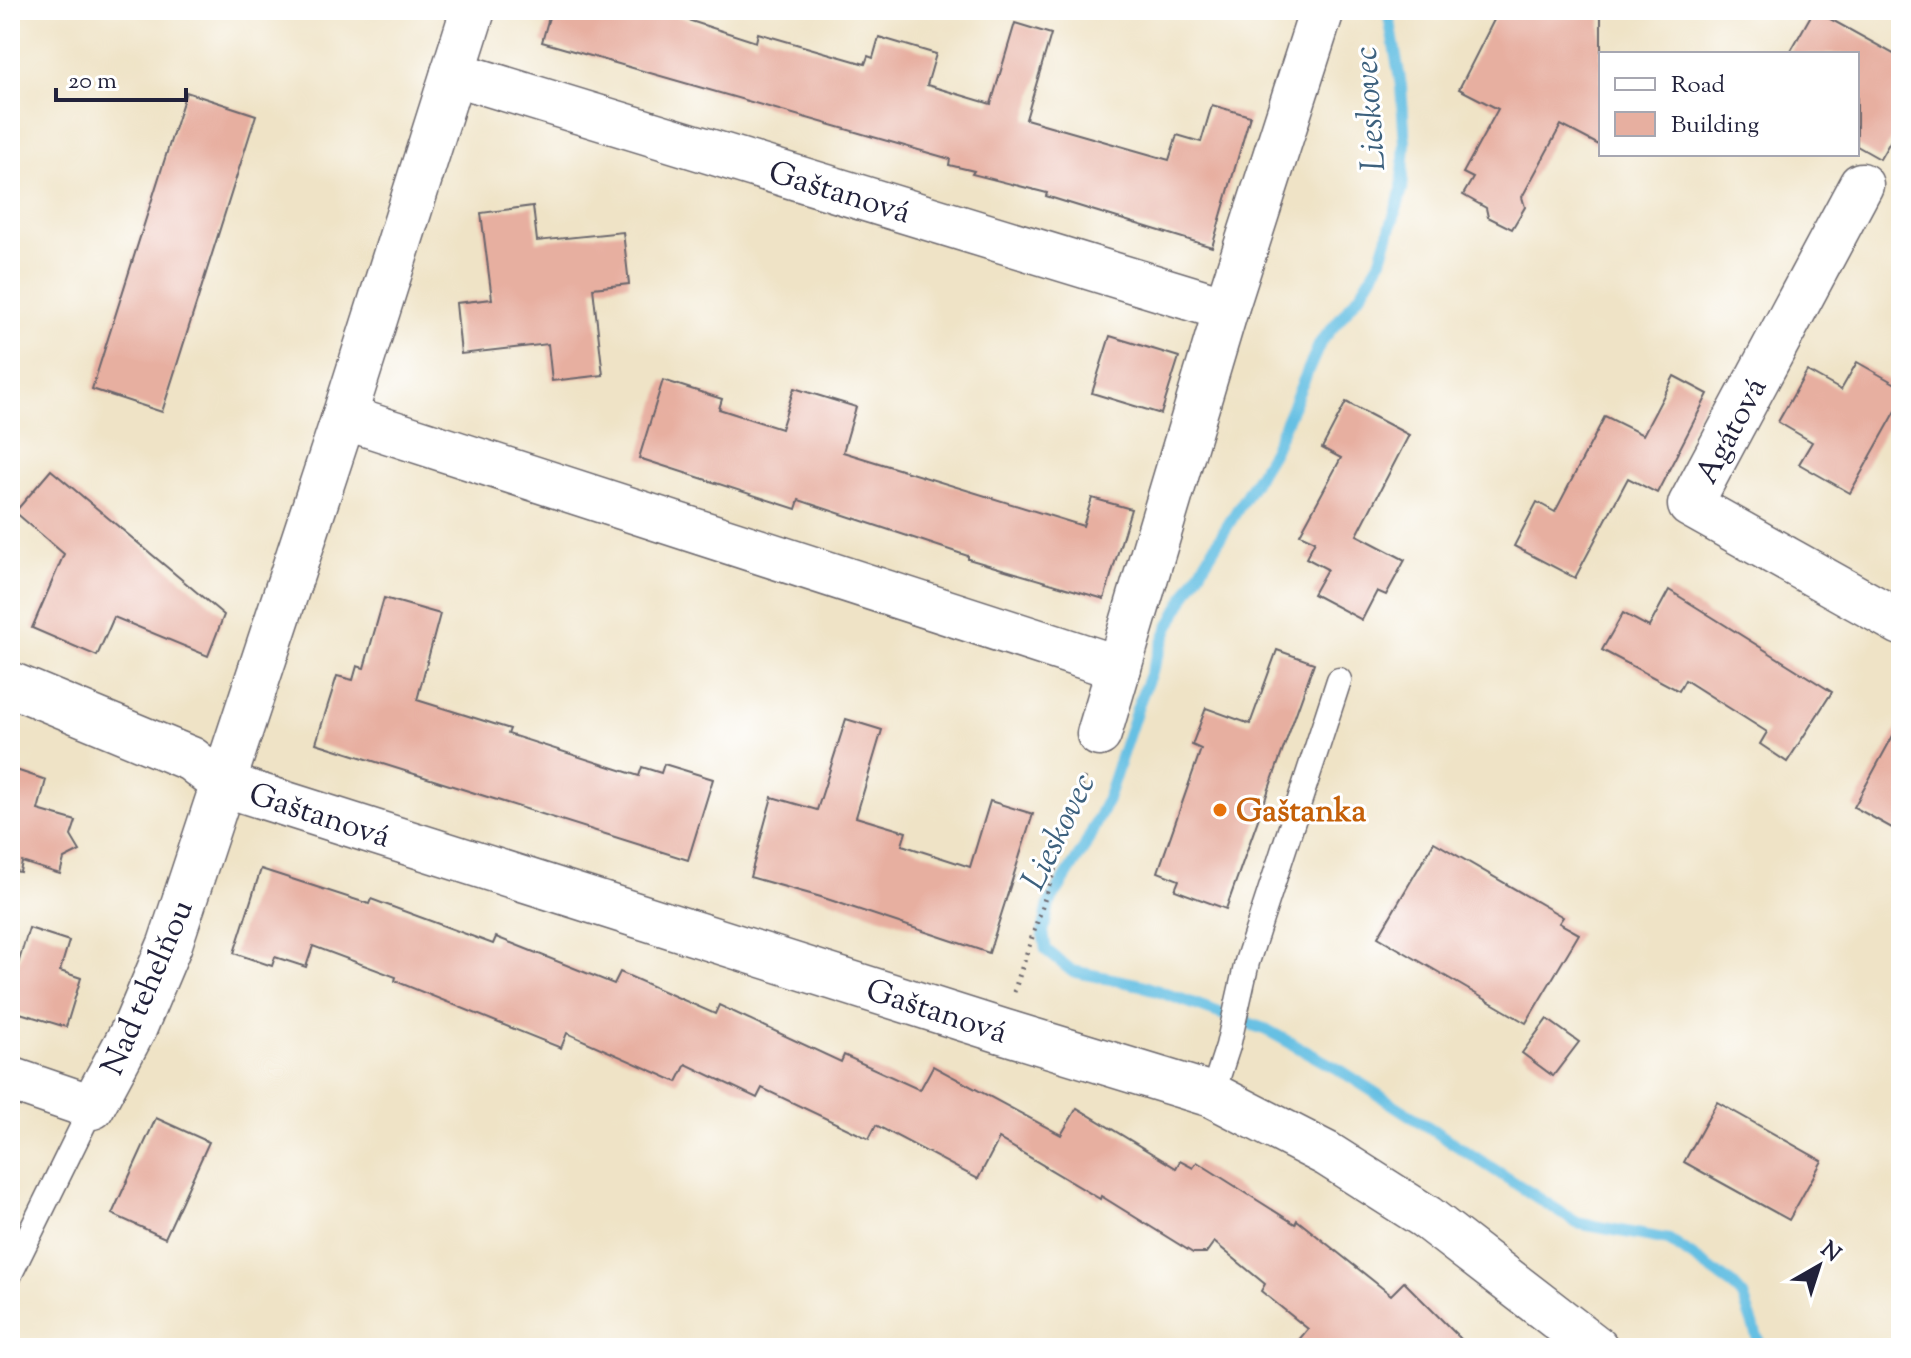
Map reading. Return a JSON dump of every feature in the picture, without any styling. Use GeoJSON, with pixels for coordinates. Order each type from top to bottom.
{"type":"FeatureCollection","features":[{"type":"Feature","properties":{"kind":"street","name":"Gaštanová"},"geometry":{"type":"LineString","coordinates":[[223,784],[473,10]]}},
{"type":"Feature","properties":{"kind":"street"},"geometry":{"type":"LineString","coordinates":[[1099,734],[1226,309],[1322,10]]}},
{"type":"Feature","properties":{"kind":"street","name":"Gaštanová"},"geometry":{"type":"LineString","coordinates":[[453,73],[1226,309]]}},
{"type":"Feature","properties":{"kind":"street","name":"Agátová"},"geometry":{"type":"LineString","coordinates":[[1861,185],[1690,505],[1901,623]]}},
{"type":"Feature","properties":{"kind":"street"},"geometry":{"type":"LineString","coordinates":[[344,417],[1119,668]]}},
{"type":"Feature","properties":{"kind":"street","name":"Gaštanová"},"geometry":{"type":"LineString","coordinates":[[10,684],[191,759],[223,784],[1212,1095],[1327,1154],[1426,1217],[1596,1348]]}},
{"type":"Feature","properties":{"kind":"street","name":"Nad tehelňou"},"geometry":{"type":"LineString","coordinates":[[10,1079],[92,1107],[135,1027],[170,944],[223,784]]}},
{"type":"Feature","properties":{"kind":"lane"},"geometry":{"type":"LineString","coordinates":[[1212,1095],[1228,1046],[1247,962],[1339,680]]}},
{"type":"Feature","properties":{"kind":"lane"},"geometry":{"type":"LineString","coordinates":[[10,1274],[92,1107]]}},
{"type":"Feature","properties":{"kind":"path"},"geometry":{"type":"LineString","coordinates":[[1002,1031],[1099,734]]}},
{"type":"Feature","properties":{"kind":"building"},"geometry":{"type":"Polygon","coordinates":[[[551,10],[657,10],[756,42],[758,33],[865,64],[868,56],[873,58],[879,37],[936,54],[927,85],[991,104],[1015,23],[1051,34],[1026,119],[1169,160],[1177,135],[1201,142],[1212,105],[1250,116],[1212,247],[1046,196],[1047,193],[972,174],[974,171],[949,165],[950,159],[542,42],[551,10]]]}},
{"type":"Feature","properties":{"kind":"building"},"geometry":{"type":"Polygon","coordinates":[[[1499,10],[1601,10],[1599,145],[1561,125],[1522,197],[1525,207],[1512,229],[1488,217],[1486,208],[1463,195],[1473,178],[1463,173],[1498,109],[1459,89],[1499,10]]]}},
{"type":"Feature","properties":{"kind":"building"},"geometry":{"type":"Polygon","coordinates":[[[1814,10],[1901,58],[1901,123],[1880,159],[1859,147],[1859,52],[1790,52],[1814,10]]]}},
{"type":"Feature","properties":{"kind":"building"},"geometry":{"type":"Polygon","coordinates":[[[186,92],[256,115],[162,412],[92,389],[186,92]]]}},
{"type":"Feature","properties":{"kind":"building"},"geometry":{"type":"Polygon","coordinates":[[[533,206],[537,241],[623,232],[629,284],[593,288],[603,375],[552,381],[548,344],[461,354],[456,303],[492,299],[481,213],[533,206]]]}},
{"type":"Feature","properties":{"kind":"building"},"geometry":{"type":"Polygon","coordinates":[[[1110,336],[1179,357],[1161,414],[1092,393],[1110,336]]]}},
{"type":"Feature","properties":{"kind":"building"},"geometry":{"type":"Polygon","coordinates":[[[1857,362],[1901,387],[1901,402],[1850,493],[1799,464],[1812,442],[1778,422],[1807,371],[1841,390],[1857,362]]]}},
{"type":"Feature","properties":{"kind":"building"},"geometry":{"type":"Polygon","coordinates":[[[1674,376],[1708,394],[1657,493],[1628,478],[1575,578],[1514,546],[1537,502],[1555,512],[1605,416],[1643,435],[1674,376]]]}},
{"type":"Feature","properties":{"kind":"building"},"geometry":{"type":"Polygon","coordinates":[[[663,380],[722,399],[719,409],[781,429],[794,388],[856,407],[843,452],[1083,526],[1092,498],[1131,509],[1104,599],[968,559],[968,556],[799,500],[796,509],[639,458],[663,380]]]}},
{"type":"Feature","properties":{"kind":"building"},"geometry":{"type":"Polygon","coordinates":[[[1346,402],[1409,435],[1357,535],[1405,560],[1386,595],[1377,591],[1362,620],[1313,594],[1327,569],[1306,558],[1315,541],[1300,534],[1341,458],[1322,448],[1346,402]]]}},
{"type":"Feature","properties":{"kind":"building"},"geometry":{"type":"Polygon","coordinates":[[[51,470],[224,615],[208,656],[114,617],[97,656],[32,628],[64,554],[15,512],[51,470]]]}},
{"type":"Feature","properties":{"kind":"building"},"geometry":{"type":"Polygon","coordinates":[[[1669,590],[1832,692],[1787,762],[1760,744],[1767,732],[1685,680],[1679,691],[1602,650],[1623,613],[1649,627],[1669,590]]]}},
{"type":"Feature","properties":{"kind":"building"},"geometry":{"type":"Polygon","coordinates":[[[384,598],[440,614],[417,700],[510,729],[508,734],[639,776],[642,767],[661,773],[664,764],[713,779],[688,860],[316,743],[337,676],[353,680],[357,666],[364,668],[384,598]]]}},
{"type":"Feature","properties":{"kind":"building","name":"Gaštanka"},"geometry":{"type":"Polygon","coordinates":[[[1277,650],[1314,663],[1226,909],[1175,890],[1179,880],[1158,872],[1201,749],[1192,745],[1206,708],[1250,724],[1277,650]]]}},
{"type":"Feature","properties":{"kind":"building"},"geometry":{"type":"Polygon","coordinates":[[[846,719],[882,730],[856,817],[906,832],[902,845],[970,867],[990,801],[1033,814],[989,953],[821,897],[750,877],[772,797],[817,810],[846,719]]]}},
{"type":"Feature","properties":{"kind":"building"},"geometry":{"type":"Polygon","coordinates":[[[1901,721],[1901,833],[1854,807],[1901,721]]]}},
{"type":"Feature","properties":{"kind":"building"},"geometry":{"type":"Polygon","coordinates":[[[10,768],[46,780],[38,810],[76,821],[71,836],[80,851],[64,859],[60,874],[22,862],[20,872],[10,870],[10,768]]]}},
{"type":"Feature","properties":{"kind":"building"},"geometry":{"type":"Polygon","coordinates":[[[1434,842],[1563,917],[1559,923],[1579,934],[1526,1023],[1378,937],[1434,842]]]}},
{"type":"Feature","properties":{"kind":"building"},"geometry":{"type":"Polygon","coordinates":[[[261,869],[369,904],[371,899],[493,944],[496,937],[614,984],[620,972],[715,1014],[719,1005],[841,1062],[844,1055],[920,1090],[933,1066],[1061,1135],[1077,1108],[1176,1168],[1180,1161],[1193,1168],[1197,1162],[1295,1224],[1297,1220],[1391,1295],[1404,1282],[1470,1348],[1292,1348],[1308,1329],[1261,1291],[1265,1284],[1214,1242],[1206,1253],[1193,1253],[1101,1196],[1100,1199],[999,1139],[978,1179],[876,1125],[869,1139],[762,1088],[757,1098],[686,1064],[677,1082],[567,1033],[561,1048],[395,981],[396,977],[313,946],[306,967],[275,957],[272,966],[234,953],[261,869]]]}},
{"type":"Feature","properties":{"kind":"building"},"geometry":{"type":"Polygon","coordinates":[[[29,928],[69,941],[60,971],[81,978],[66,1027],[10,1010],[10,990],[29,928]]]}},
{"type":"Feature","properties":{"kind":"building"},"geometry":{"type":"Polygon","coordinates":[[[1547,1019],[1579,1042],[1553,1076],[1522,1053],[1547,1019]]]}},
{"type":"Feature","properties":{"kind":"building"},"geometry":{"type":"Polygon","coordinates":[[[1717,1102],[1822,1161],[1789,1220],[1684,1162],[1717,1102]]]}},
{"type":"Feature","properties":{"kind":"building"},"geometry":{"type":"Polygon","coordinates":[[[156,1118],[209,1142],[165,1238],[112,1214],[156,1118]]]}},
{"type":"Feature","properties":{"kind":"waterway","name":"Lieskovec"},"geometry":{"type":"LineString","coordinates":[[1388,10],[1401,86],[1405,143],[1402,190],[1380,262],[1361,293],[1320,343],[1273,451],[1168,629],[1140,700],[1106,802],[1084,848],[1049,904],[1043,932],[1046,950],[1072,971],[1141,985],[1267,1030],[1343,1072],[1577,1223],[1669,1240],[1733,1285],[1743,1296],[1764,1348]]}},
{"type":"Feature","properties":{"kind":"place","name":"Gaštanka"},"geometry":{"type":"Point","coordinates":[1220,810]}}]}
